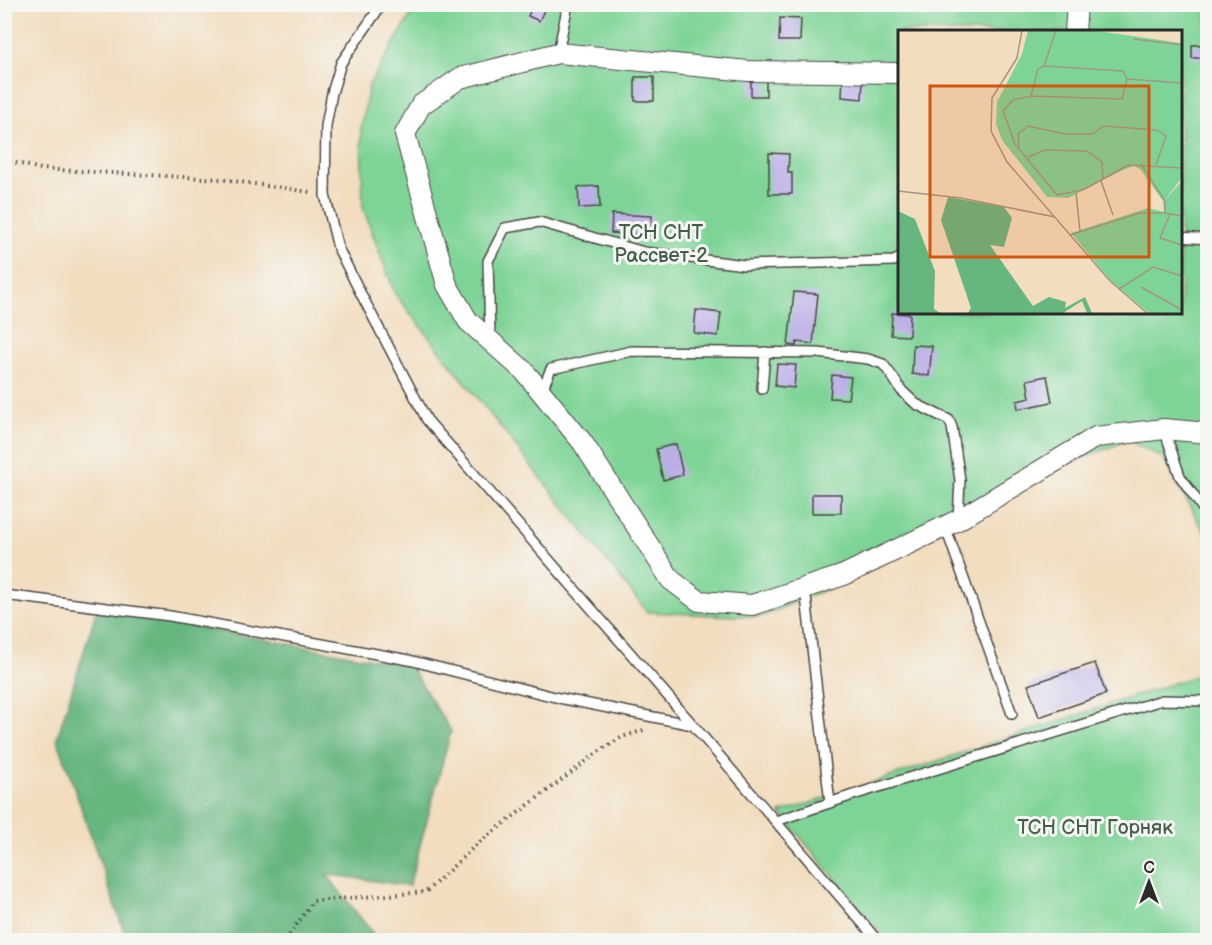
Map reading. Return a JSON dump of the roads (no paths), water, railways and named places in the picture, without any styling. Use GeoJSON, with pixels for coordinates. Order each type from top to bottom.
{"type":"FeatureCollection","features":[{"type":"Feature","properties":{"kind":"street"},"geometry":{"type":"LineString","coordinates":[[1075,30],[1077,4]]}},
{"type":"Feature","properties":{"kind":"street"},"geometry":{"type":"LineString","coordinates":[[898,74],[748,71],[558,53],[460,78],[421,105],[405,134],[447,285],[468,321],[524,371],[584,443],[671,580],[699,601],[752,605],[844,575],[952,523],[1095,437],[1164,429],[1208,433]]}},
{"type":"Feature","properties":{"kind":"lane"},"geometry":{"type":"LineString","coordinates":[[382,4],[341,63],[335,83],[326,126],[325,195],[338,248],[427,420],[877,940]]}},
{"type":"Feature","properties":{"kind":"lane"},"geometry":{"type":"LineString","coordinates":[[558,53],[568,4]]}},
{"type":"Feature","properties":{"kind":"lane"},"geometry":{"type":"LineString","coordinates":[[490,341],[488,261],[505,228],[539,222],[644,252],[744,266],[894,261],[898,259]]}},
{"type":"Feature","properties":{"kind":"lane"},"geometry":{"type":"LineString","coordinates":[[1182,237],[1208,239]]}},
{"type":"Feature","properties":{"kind":"lane"},"geometry":{"type":"LineString","coordinates":[[541,392],[551,369],[632,351],[818,353],[868,359],[882,364],[901,390],[916,404],[949,420],[952,427],[960,480],[952,523],[1012,714]]}},
{"type":"Feature","properties":{"kind":"lane"},"geometry":{"type":"LineString","coordinates":[[762,389],[765,352]]}},
{"type":"Feature","properties":{"kind":"lane"},"geometry":{"type":"LineString","coordinates":[[1164,429],[1180,476],[1208,516]]}},
{"type":"Feature","properties":{"kind":"lane"},"geometry":{"type":"LineString","coordinates":[[806,588],[830,803]]}},
{"type":"Feature","properties":{"kind":"lane"},"geometry":{"type":"LineString","coordinates":[[4,595],[170,616],[409,660],[559,698],[693,725]]}},
{"type":"Feature","properties":{"kind":"lane"},"geometry":{"type":"LineString","coordinates":[[776,821],[1162,700],[1208,701]]}},
{"type":"Feature","properties":{"kind":"park label","name":"ТСН СНТ Рассвет-2"},"geometry":{"type":"Point","coordinates":[661,244]}},
{"type":"Feature","properties":{"kind":"park label","name":"ТСН СНТ Горняк"},"geometry":{"type":"Point","coordinates":[1095,827]}}]}
